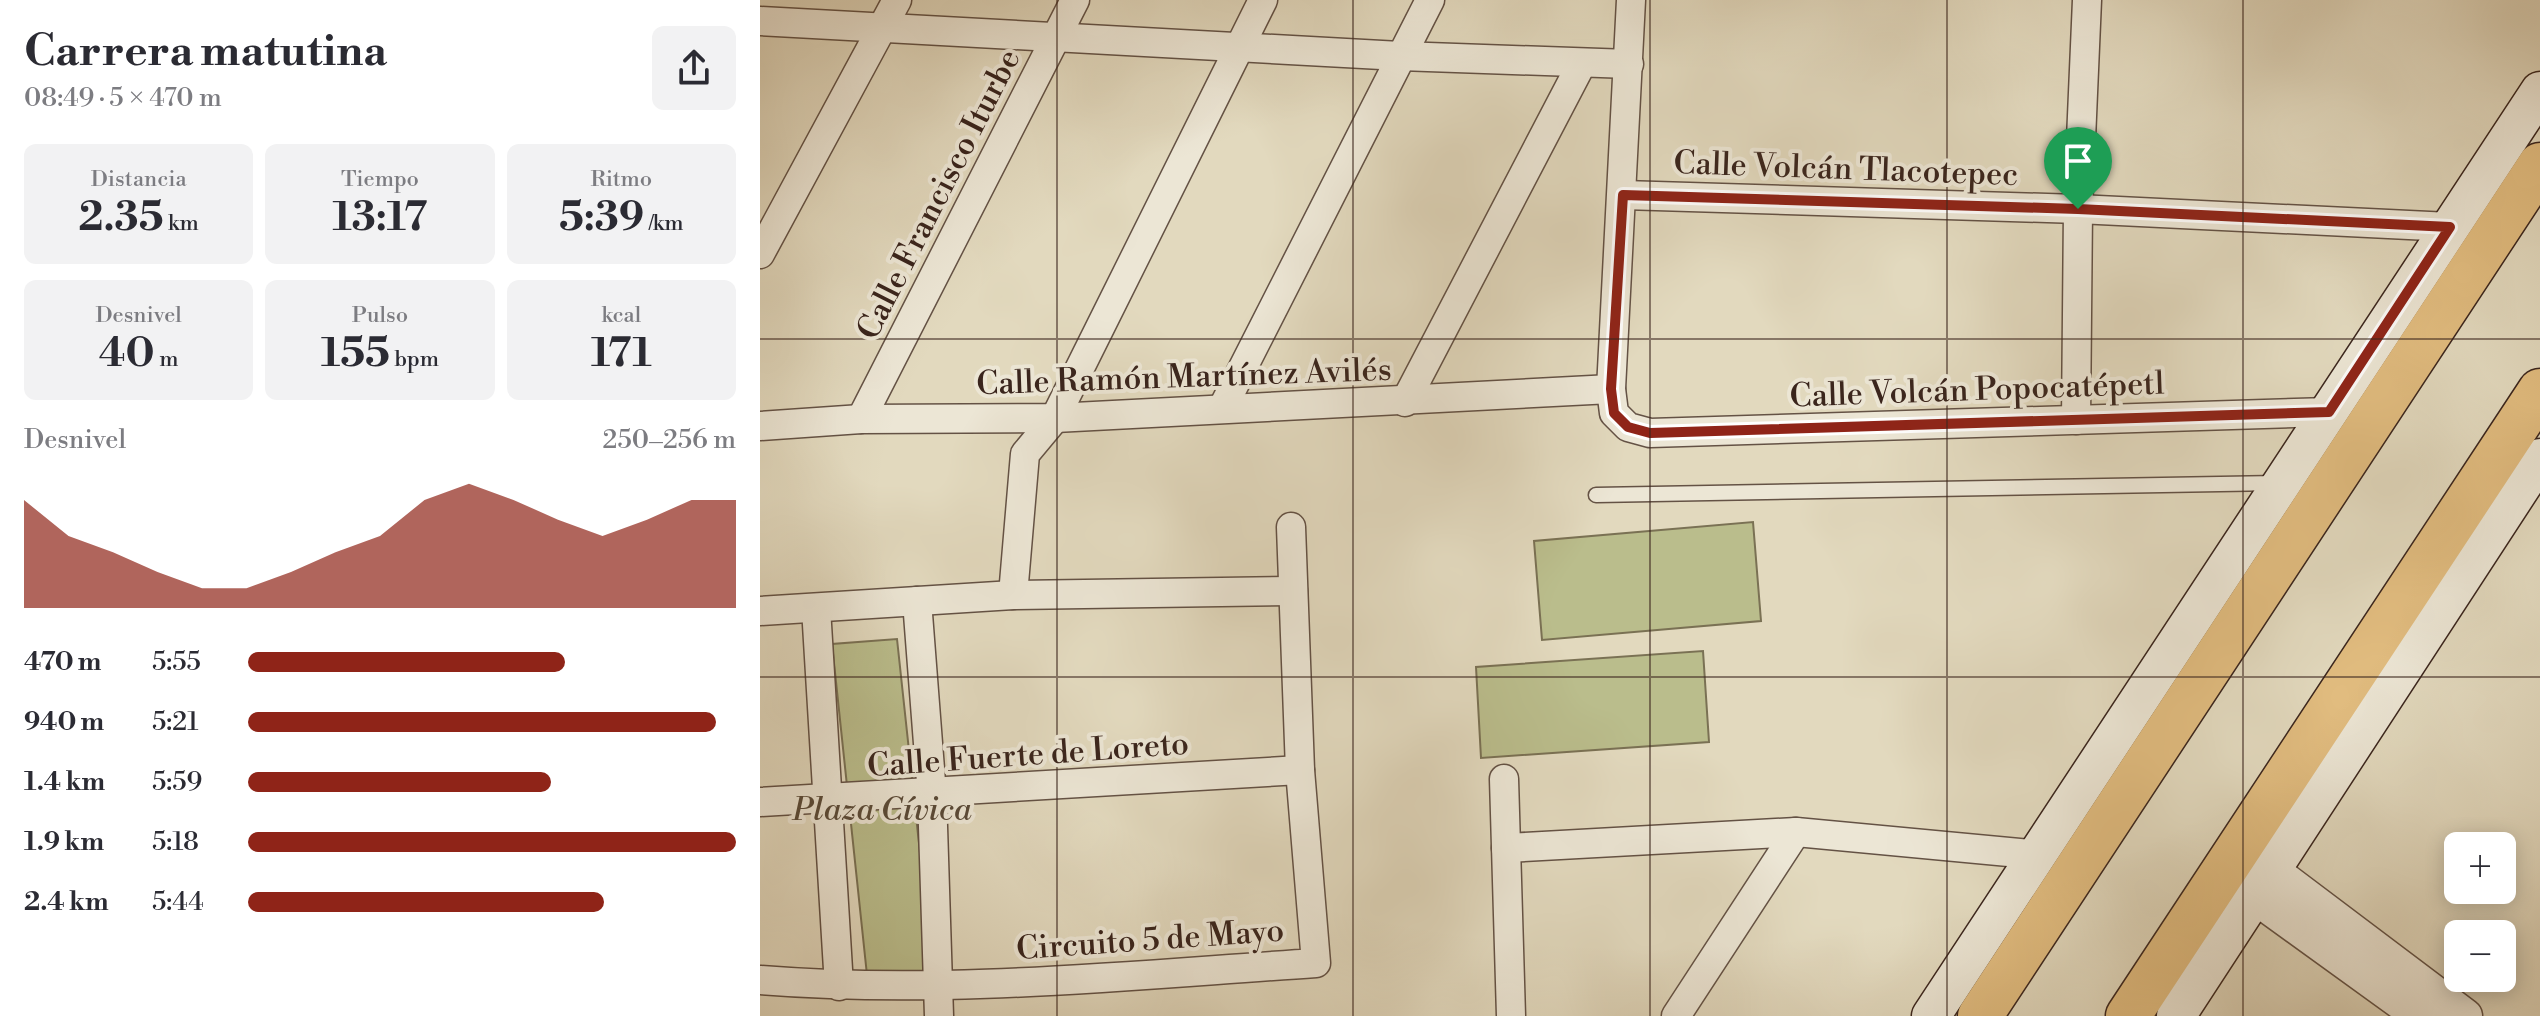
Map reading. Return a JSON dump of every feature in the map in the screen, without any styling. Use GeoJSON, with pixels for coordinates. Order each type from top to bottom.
{"type":"FeatureCollection","features":[{"type":"Feature","properties":{"kind":"highway"},"geometry":{"type":"LineString","coordinates":[[1980,1016],[2540,165]]}},
{"type":"Feature","properties":{"kind":"highway"},"geometry":{"type":"LineString","coordinates":[[2128,1016],[2540,391]]}},
{"type":"Feature","properties":{"kind":"main road"},"geometry":{"type":"LineString","coordinates":[[1931,1016],[2040,855],[2540,91]]}},
{"type":"Feature","properties":{"kind":"main road"},"geometry":{"type":"LineString","coordinates":[[2176,1016],[2540,458]]}},
{"type":"Feature","properties":{"kind":"street"},"geometry":{"type":"LineString","coordinates":[[760,254],[897,0]]}},
{"type":"Feature","properties":{"kind":"street","name":"Calle Francisco Iturbe"},"geometry":{"type":"LineString","coordinates":[[861,419],[1075,0]]}},
{"type":"Feature","properties":{"kind":"street"},"geometry":{"type":"LineString","coordinates":[[1013,595],[1025,454],[1055,418],[1263,0]]}},
{"type":"Feature","properties":{"kind":"street"},"geometry":{"type":"LineString","coordinates":[[1223,407],[1430,0]]}},
{"type":"Feature","properties":{"kind":"street"},"geometry":{"type":"LineString","coordinates":[[1611,389],[1631,0]]}},
{"type":"Feature","properties":{"kind":"street"},"geometry":{"type":"LineString","coordinates":[[2076,420],[2078,209],[2087,0]]}},
{"type":"Feature","properties":{"kind":"street"},"geometry":{"type":"LineString","coordinates":[[760,21],[1400,56],[1629,64]]}},
{"type":"Feature","properties":{"kind":"street"},"geometry":{"type":"LineString","coordinates":[[1405,402],[1582,63]]}},
{"type":"Feature","properties":{"kind":"street","name":"Calle Volcán Tlacotepec"},"geometry":{"type":"LineString","coordinates":[[1623,195],[2078,209],[2450,227]]}},
{"type":"Feature","properties":{"kind":"street","name":"Calle Ramón Martínez Avilés"},"geometry":{"type":"LineString","coordinates":[[760,426],[861,419],[1055,418],[1611,389]]}},
{"type":"Feature","properties":{"kind":"street","name":"Calle Volcán Popocatépetl"},"geometry":{"type":"LineString","coordinates":[[1611,389],[1614,413],[1628,427],[1650,433],[2329,412]]}},
{"type":"Feature","properties":{"kind":"street","name":"Circuito 5 de Mayo"},"geometry":{"type":"LineString","coordinates":[[760,980],[839,986],[940,987],[1316,963],[1300,770],[1291,527]]}},
{"type":"Feature","properties":{"kind":"street"},"geometry":{"type":"LineString","coordinates":[[760,611],[1013,595],[1293,591]]}},
{"type":"Feature","properties":{"kind":"street"},"geometry":{"type":"LineString","coordinates":[[917,601],[932,795],[939,1016]]}},
{"type":"Feature","properties":{"kind":"street"},"geometry":{"type":"LineString","coordinates":[[816,608],[839,986]]}},
{"type":"Feature","properties":{"kind":"street","name":"Calle Fuerte de Loreto"},"geometry":{"type":"LineString","coordinates":[[760,802],[932,795],[1300,770]]}},
{"type":"Feature","properties":{"kind":"street"},"geometry":{"type":"LineString","coordinates":[[1504,779],[1511,1016]]}},
{"type":"Feature","properties":{"kind":"street"},"geometry":{"type":"LineString","coordinates":[[1506,848],[1796,832],[2040,855]]}},
{"type":"Feature","properties":{"kind":"street"},"geometry":{"type":"LineString","coordinates":[[1676,1016],[1796,832]]}},
{"type":"Feature","properties":{"kind":"street"},"geometry":{"type":"LineString","coordinates":[[2262,882],[2420,1016]]}},
{"type":"Feature","properties":{"kind":"street"},"geometry":{"type":"LineString","coordinates":[[2262,882],[2465,1016]]}},
{"type":"Feature","properties":{"kind":"lane"},"geometry":{"type":"LineString","coordinates":[[1596,495],[2282,483]]}},
{"type":"Feature","properties":{"kind":"green space"},"geometry":{"type":"Polygon","coordinates":[[[1753,522],[1761,621],[1542,640],[1534,541],[1753,522]]]}},
{"type":"Feature","properties":{"kind":"green space","name":"Plaza Cívica"},"geometry":{"type":"Polygon","coordinates":[[[897,639],[933,974],[867,975],[832,644],[897,639]]]}},
{"type":"Feature","properties":{"kind":"green space"},"geometry":{"type":"Polygon","coordinates":[[[1703,651],[1709,742],[1481,758],[1476,667],[1703,651]]]}},
{"type":"Feature","properties":{"kind":"route"},"geometry":{"type":"LineString","coordinates":[[1623,195],[2078,209],[2450,227],[2329,412],[1650,433],[1628,427],[1614,413],[1611,389],[1623,195]]}}]}
